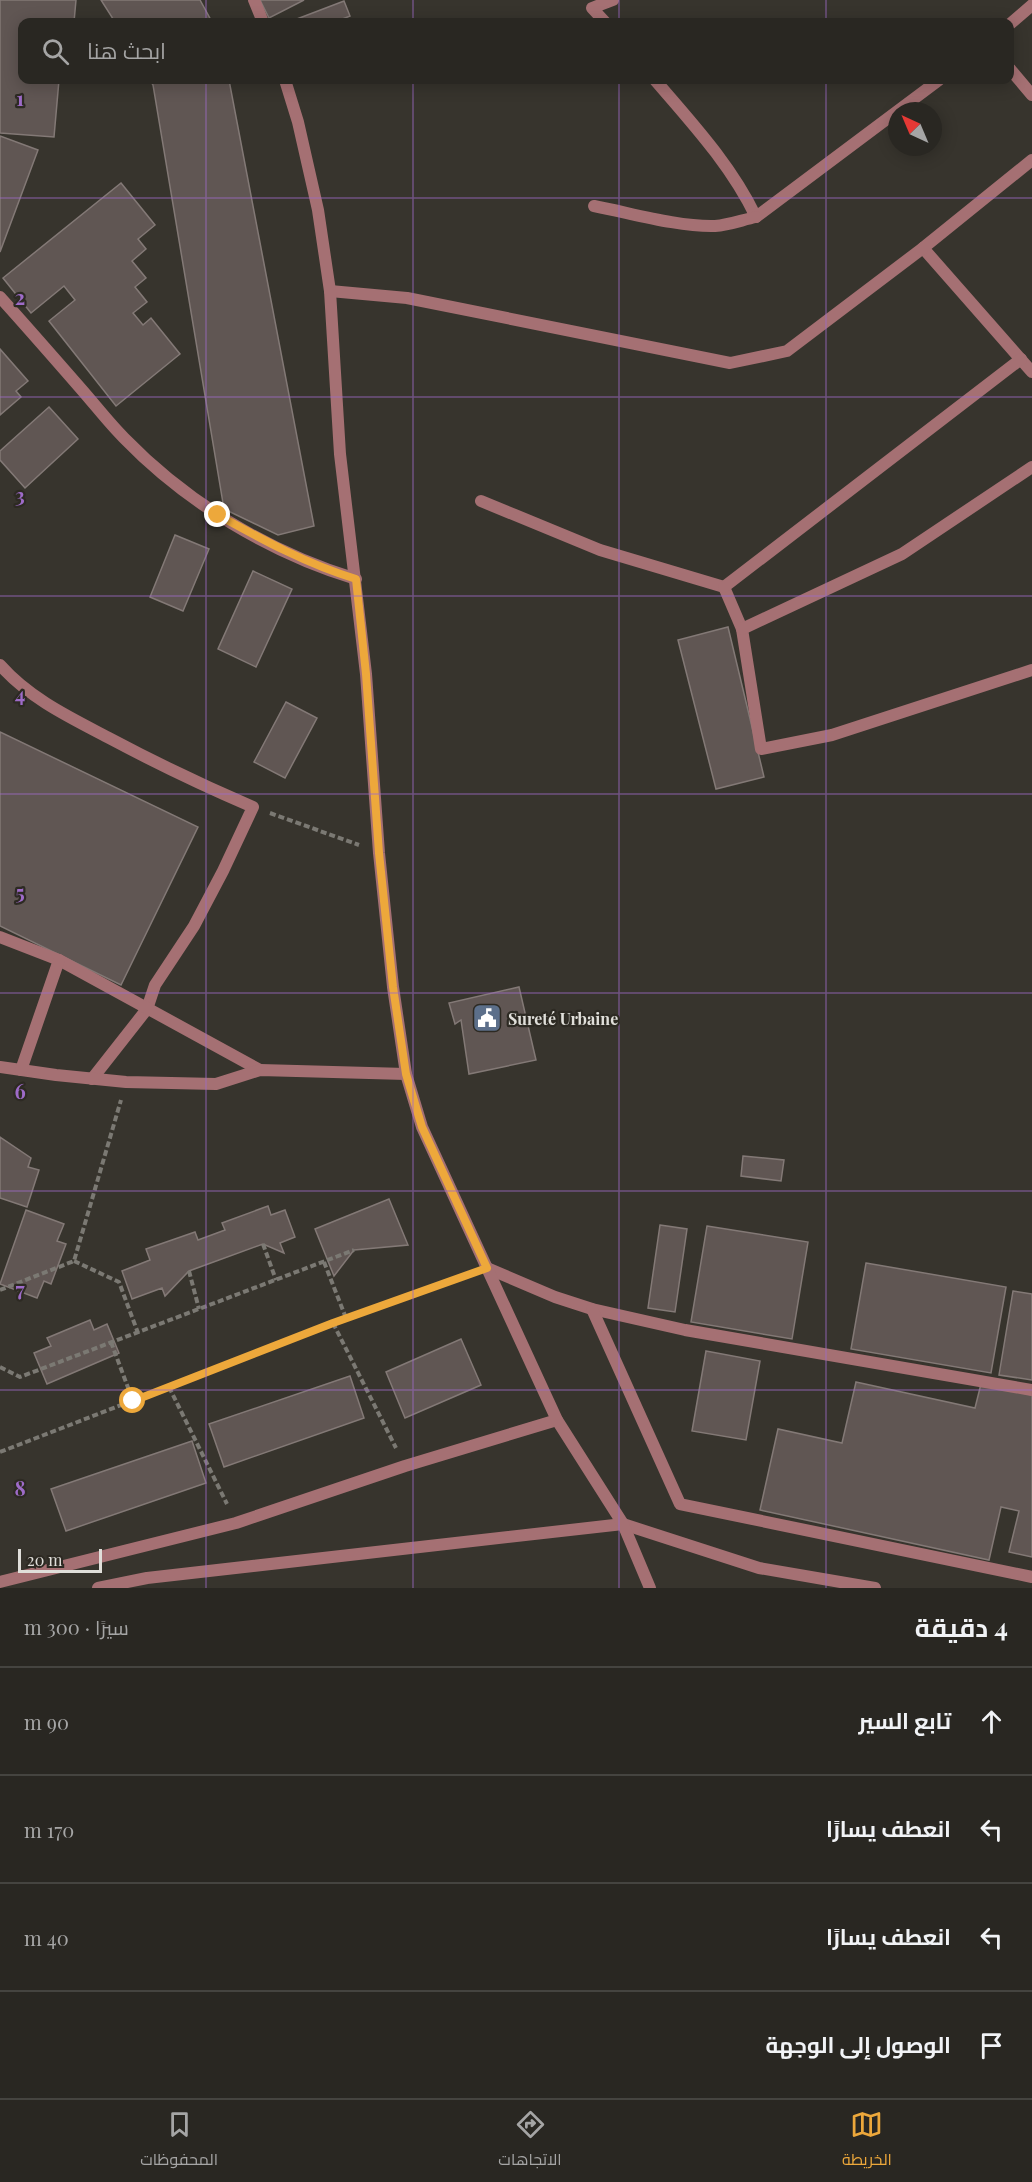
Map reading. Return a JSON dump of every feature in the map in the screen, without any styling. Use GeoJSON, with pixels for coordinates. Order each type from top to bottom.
{"type":"FeatureCollection","features":[{"type":"Feature","properties":{"kind":"street"},"geometry":{"type":"LineString","coordinates":[[254,0],[261,18]]}},
{"type":"Feature","properties":{"kind":"street"},"geometry":{"type":"LineString","coordinates":[[601,18],[592,8],[613,0]]}},
{"type":"Feature","properties":{"kind":"street"},"geometry":{"type":"LineString","coordinates":[[1014,21],[1032,5]]}},
{"type":"Feature","properties":{"kind":"street"},"geometry":{"type":"LineString","coordinates":[[1014,74],[1032,95]]}},
{"type":"Feature","properties":{"kind":"street"},"geometry":{"type":"LineString","coordinates":[[286,84],[318,210],[330,291],[340,454],[366,674],[379,853],[393,987],[406,1074],[422,1127],[556,1420],[623,1524],[650,1588]]}},
{"type":"Feature","properties":{"kind":"street"},"geometry":{"type":"LineString","coordinates":[[658,84],[724,162],[743,190],[756,217]]}},
{"type":"Feature","properties":{"kind":"street"},"geometry":{"type":"LineString","coordinates":[[594,206],[713,226],[727,225],[756,217],[934,84]]}},
{"type":"Feature","properties":{"kind":"street"},"geometry":{"type":"LineString","coordinates":[[330,291],[407,298],[730,363],[787,351],[923,248],[1032,160]]}},
{"type":"Feature","properties":{"kind":"street"},"geometry":{"type":"LineString","coordinates":[[923,248],[1032,372]]}},
{"type":"Feature","properties":{"kind":"street"},"geometry":{"type":"LineString","coordinates":[[0,297],[124,438],[161,472],[218,515],[280,549],[329,571],[356,579]]}},
{"type":"Feature","properties":{"kind":"street"},"geometry":{"type":"LineString","coordinates":[[724,587],[1021,359]]}},
{"type":"Feature","properties":{"kind":"street"},"geometry":{"type":"LineString","coordinates":[[742,629],[902,554],[1032,467]]}},
{"type":"Feature","properties":{"kind":"street"},"geometry":{"type":"LineString","coordinates":[[481,501],[600,550],[724,587]]}},
{"type":"Feature","properties":{"kind":"street"},"geometry":{"type":"LineString","coordinates":[[724,587],[742,629],[761,749],[832,735],[1032,670]]}},
{"type":"Feature","properties":{"kind":"street"},"geometry":{"type":"LineString","coordinates":[[0,665],[17,684],[34,696],[94,730],[187,779],[253,807],[194,926],[155,985],[147,1009],[92,1079]]}},
{"type":"Feature","properties":{"kind":"street"},"geometry":{"type":"LineString","coordinates":[[0,937],[59,960],[260,1070]]}},
{"type":"Feature","properties":{"kind":"street"},"geometry":{"type":"LineString","coordinates":[[21,1070],[59,960]]}},
{"type":"Feature","properties":{"kind":"street"},"geometry":{"type":"LineString","coordinates":[[0,1067],[126,1082],[216,1084],[260,1070],[406,1074]]}},
{"type":"Feature","properties":{"kind":"street"},"geometry":{"type":"LineString","coordinates":[[487,1268],[555,1297],[685,1330],[1032,1390]]}},
{"type":"Feature","properties":{"kind":"street"},"geometry":{"type":"LineString","coordinates":[[592,1308],[680,1504],[1032,1577]]}},
{"type":"Feature","properties":{"kind":"street"},"geometry":{"type":"LineString","coordinates":[[0,1582],[236,1523],[405,1466],[556,1420]]}},
{"type":"Feature","properties":{"kind":"street"},"geometry":{"type":"LineString","coordinates":[[98,1588],[147,1578],[623,1524],[759,1568],[875,1588]]}},
{"type":"Feature","properties":{"kind":"path"},"geometry":{"type":"LineString","coordinates":[[253,807],[379,853]]}},
{"type":"Feature","properties":{"kind":"path"},"geometry":{"type":"LineString","coordinates":[[74,1261],[126,1082]]}},
{"type":"Feature","properties":{"kind":"path"},"geometry":{"type":"LineString","coordinates":[[262,1244],[276,1280]]}},
{"type":"Feature","properties":{"kind":"path"},"geometry":{"type":"LineString","coordinates":[[0,1368],[20,1377],[354,1250]]}},
{"type":"Feature","properties":{"kind":"path"},"geometry":{"type":"LineString","coordinates":[[0,1290],[74,1261],[119,1282],[138,1333]]}},
{"type":"Feature","properties":{"kind":"path"},"geometry":{"type":"LineString","coordinates":[[324,1262],[346,1318]]}},
{"type":"Feature","properties":{"kind":"path"},"geometry":{"type":"LineString","coordinates":[[0,1452],[346,1318],[487,1268]]}},
{"type":"Feature","properties":{"kind":"path"},"geometry":{"type":"LineString","coordinates":[[189,1271],[199,1309]]}},
{"type":"Feature","properties":{"kind":"path"},"geometry":{"type":"LineString","coordinates":[[333,1323],[405,1466]]}},
{"type":"Feature","properties":{"kind":"path"},"geometry":{"type":"LineString","coordinates":[[111,1342],[133,1401]]}},
{"type":"Feature","properties":{"kind":"path"},"geometry":{"type":"LineString","coordinates":[[169,1387],[236,1523]]}},
{"type":"Feature","properties":{"kind":"building"},"geometry":{"type":"Polygon","coordinates":[[[0,0],[76,0],[74,18],[18,18],[18,84],[59,84],[54,137],[0,133],[0,0]]]}},
{"type":"Feature","properties":{"kind":"building"},"geometry":{"type":"Polygon","coordinates":[[[101,0],[200,0],[210,18],[112,18],[101,0]]]}},
{"type":"Feature","properties":{"kind":"building"},"geometry":{"type":"Polygon","coordinates":[[[260,0],[304,0],[269,18],[260,0]]]}},
{"type":"Feature","properties":{"kind":"building"},"geometry":{"type":"Polygon","coordinates":[[[344,1],[350,16],[345,18],[299,18],[344,1]]]}},
{"type":"Feature","properties":{"kind":"building"},"geometry":{"type":"Polygon","coordinates":[[[230,84],[314,526],[278,535],[224,509],[153,85],[230,84]]]}},
{"type":"Feature","properties":{"kind":"building"},"geometry":{"type":"Polygon","coordinates":[[[0,136],[38,150],[0,252],[0,136]]]}},
{"type":"Feature","properties":{"kind":"building"},"geometry":{"type":"Polygon","coordinates":[[[121,183],[155,225],[138,239],[146,249],[132,261],[146,278],[135,287],[147,302],[133,313],[143,325],[151,318],[180,354],[116,406],[49,321],[75,300],[64,286],[31,313],[3,278],[121,183]]]}},
{"type":"Feature","properties":{"kind":"building"},"geometry":{"type":"Polygon","coordinates":[[[0,349],[28,381],[16,391],[21,397],[0,415],[0,349]]]}},
{"type":"Feature","properties":{"kind":"building"},"geometry":{"type":"Polygon","coordinates":[[[49,407],[78,439],[25,488],[0,460],[0,451],[49,407]]]}},
{"type":"Feature","properties":{"kind":"building"},"geometry":{"type":"Polygon","coordinates":[[[175,535],[209,549],[183,611],[150,597],[175,535]]]}},
{"type":"Feature","properties":{"kind":"building"},"geometry":{"type":"Polygon","coordinates":[[[253,571],[292,589],[256,667],[218,649],[253,571]]]}},
{"type":"Feature","properties":{"kind":"building"},"geometry":{"type":"Polygon","coordinates":[[[728,627],[764,777],[716,789],[678,640],[728,627]]]}},
{"type":"Feature","properties":{"kind":"building"},"geometry":{"type":"Polygon","coordinates":[[[286,702],[317,718],[285,778],[254,762],[286,702]]]}},
{"type":"Feature","properties":{"kind":"building"},"geometry":{"type":"Polygon","coordinates":[[[0,732],[198,827],[121,985],[0,926],[0,732]]]}},
{"type":"Feature","properties":{"kind":"building"},"geometry":{"type":"Polygon","coordinates":[[[519,987],[536,1060],[469,1074],[461,1020],[455,1024],[449,1003],[519,987]]]}},
{"type":"Feature","properties":{"kind":"building"},"geometry":{"type":"Polygon","coordinates":[[[0,1137],[31,1158],[28,1167],[39,1170],[27,1207],[0,1198],[0,1137]]]}},
{"type":"Feature","properties":{"kind":"building"},"geometry":{"type":"Polygon","coordinates":[[[743,1156],[784,1160],[781,1181],[741,1176],[743,1156]]]}},
{"type":"Feature","properties":{"kind":"building"},"geometry":{"type":"Polygon","coordinates":[[[389,1199],[408,1245],[354,1250],[334,1276],[315,1229],[389,1199]]]}},
{"type":"Feature","properties":{"kind":"building"},"geometry":{"type":"Polygon","coordinates":[[[268,1206],[271,1215],[285,1210],[295,1237],[280,1243],[284,1253],[263,1244],[189,1271],[165,1296],[162,1288],[132,1299],[122,1271],[150,1260],[146,1249],[195,1232],[198,1240],[225,1230],[222,1223],[268,1206]]]}},
{"type":"Feature","properties":{"kind":"building"},"geometry":{"type":"Polygon","coordinates":[[[26,1210],[64,1224],[57,1241],[66,1244],[51,1284],[44,1281],[37,1298],[0,1284],[26,1210]]]}},
{"type":"Feature","properties":{"kind":"building"},"geometry":{"type":"Polygon","coordinates":[[[660,1225],[687,1229],[675,1312],[648,1308],[660,1225]]]}},
{"type":"Feature","properties":{"kind":"building"},"geometry":{"type":"Polygon","coordinates":[[[707,1226],[808,1242],[792,1339],[691,1322],[707,1226]]]}},
{"type":"Feature","properties":{"kind":"building"},"geometry":{"type":"Polygon","coordinates":[[[866,1263],[1006,1287],[991,1373],[851,1349],[866,1263]]]}},
{"type":"Feature","properties":{"kind":"building"},"geometry":{"type":"Polygon","coordinates":[[[1013,1291],[1032,1294],[1032,1380],[999,1375],[1013,1291]]]}},
{"type":"Feature","properties":{"kind":"building"},"geometry":{"type":"Polygon","coordinates":[[[90,1320],[94,1330],[107,1324],[119,1353],[47,1384],[34,1353],[51,1346],[47,1338],[90,1320]]]}},
{"type":"Feature","properties":{"kind":"building"},"geometry":{"type":"Polygon","coordinates":[[[461,1339],[481,1385],[405,1418],[386,1372],[461,1339]]]}},
{"type":"Feature","properties":{"kind":"building"},"geometry":{"type":"Polygon","coordinates":[[[706,1351],[760,1361],[746,1440],[692,1431],[706,1351]]]}},
{"type":"Feature","properties":{"kind":"building"},"geometry":{"type":"Polygon","coordinates":[[[350,1376],[364,1418],[224,1467],[209,1424],[350,1376]]]}},
{"type":"Feature","properties":{"kind":"building"},"geometry":{"type":"Polygon","coordinates":[[[856,1382],[975,1408],[981,1384],[1032,1395],[1032,1557],[1009,1552],[1019,1511],[1001,1507],[989,1560],[760,1510],[778,1429],[842,1443],[856,1382]]]}},
{"type":"Feature","properties":{"kind":"building"},"geometry":{"type":"Polygon","coordinates":[[[192,1441],[206,1483],[66,1531],[51,1489],[192,1441]]]}},
{"type":"Feature","properties":{"kind":"place","name":"Sureté Urbaine"},"geometry":{"type":"Point","coordinates":[487,1018]}},
{"type":"Feature","properties":{"kind":"route"},"geometry":{"type":"LineString","coordinates":[[133,1401],[333,1323],[487,1268],[422,1127],[406,1074],[393,987],[379,853],[366,674],[356,579],[329,571],[280,549],[218,515]]}}]}
